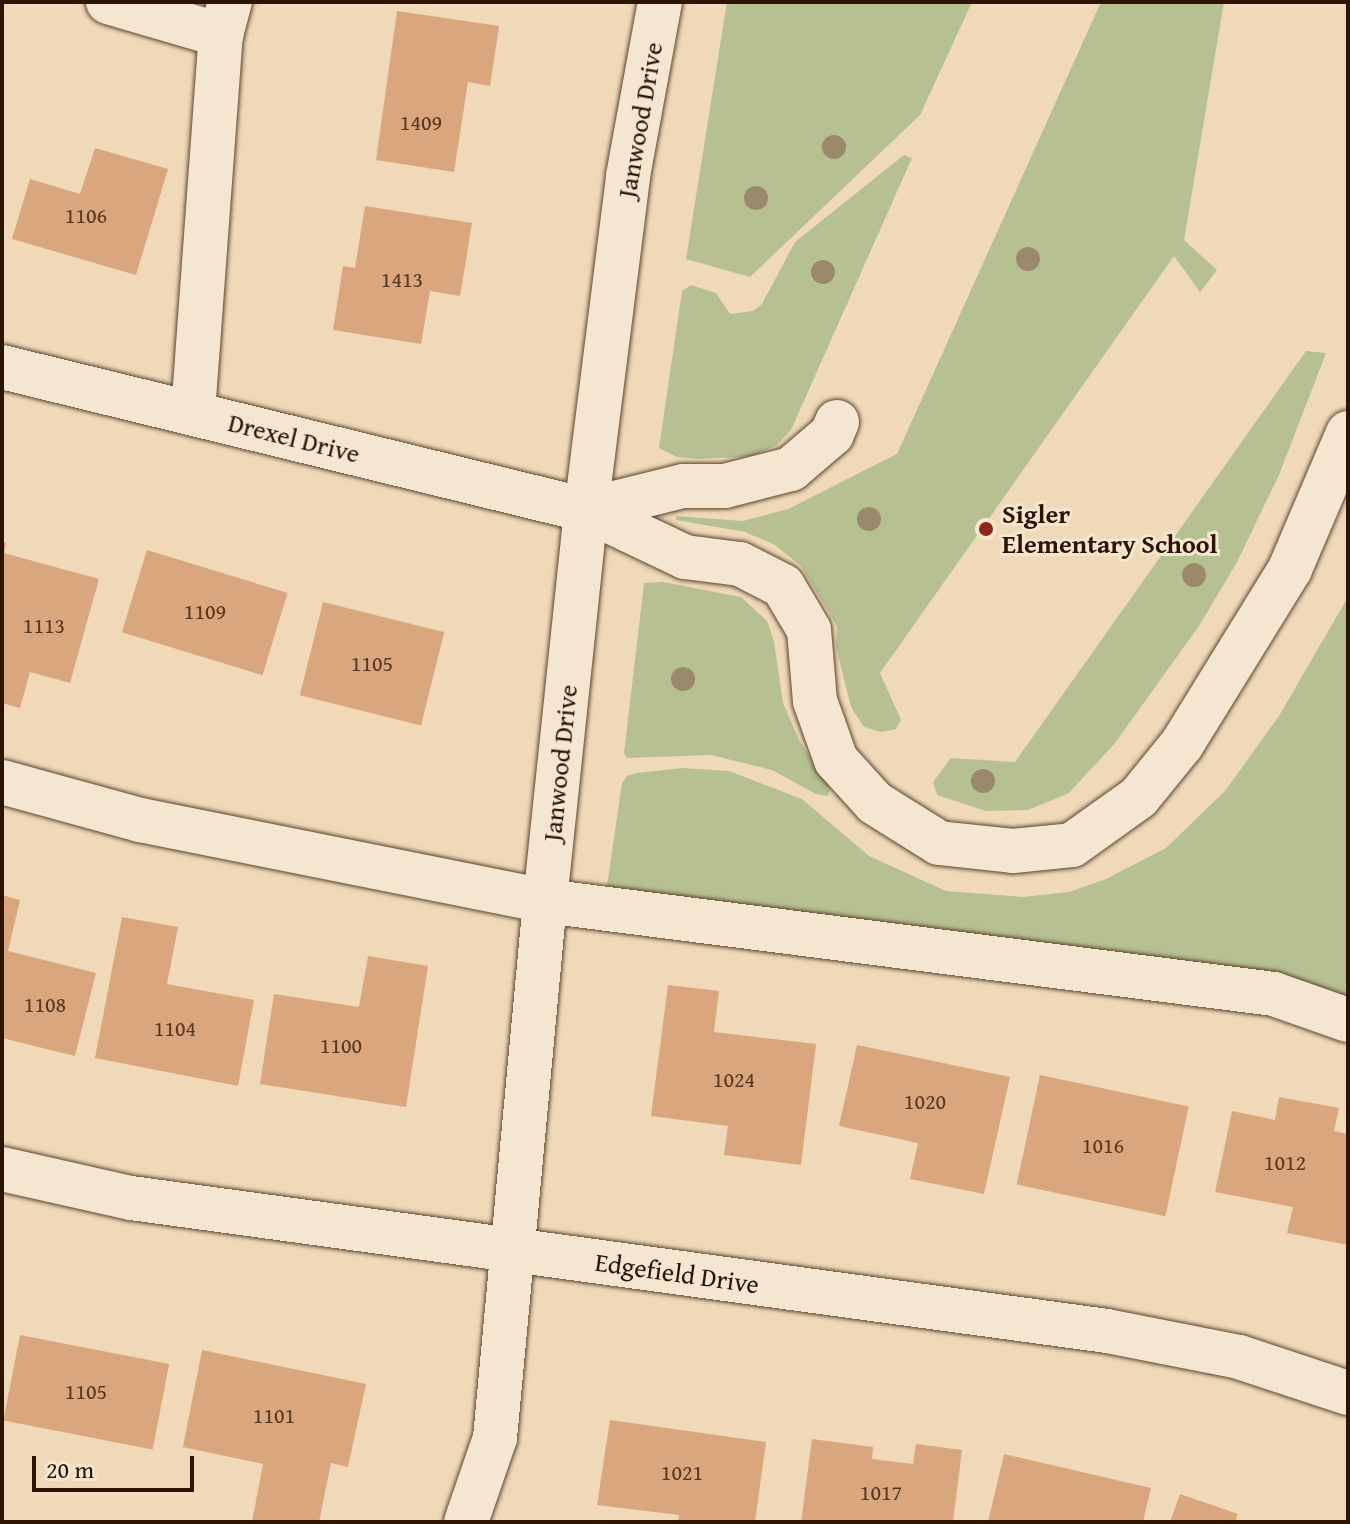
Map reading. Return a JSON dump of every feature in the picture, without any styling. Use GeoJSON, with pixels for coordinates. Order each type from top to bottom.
{"type":"FeatureCollection","features":[{"type":"Feature","properties":{"kind":"street"},"geometry":{"type":"LineString","coordinates":[[108,2],[226,19],[193,413]]}},
{"type":"Feature","properties":{"kind":"street","name":"Janwood Drive"},"geometry":{"type":"LineString","coordinates":[[466,1522],[495,1438],[545,901],[586,510],[628,176],[660,2]]}},
{"type":"Feature","properties":{"kind":"street","name":"Drexel Drive"},"geometry":{"type":"LineString","coordinates":[[2,367],[586,510],[685,557],[740,564],[783,586],[809,630],[815,701],[836,760],[875,803],[939,843],[1013,851],[1072,845],[1139,797],[1182,744],[1290,569],[1348,433]]}},
{"type":"Feature","properties":{"kind":"street"},"geometry":{"type":"LineString","coordinates":[[586,510],[683,486],[725,486],[791,469],[832,434],[837,422]]}},
{"type":"Feature","properties":{"kind":"street"},"geometry":{"type":"LineString","coordinates":[[2,782],[140,820],[545,901],[599,905],[1274,994],[1348,1020]]}},
{"type":"Feature","properties":{"kind":"street","name":"Edgefield Drive"},"geometry":{"type":"LineString","coordinates":[[2,1169],[131,1198],[1107,1331],[1239,1357],[1348,1393]]}},
{"type":"Feature","properties":{"kind":"green space"},"geometry":{"type":"Polygon","coordinates":[[[727,2],[972,2],[920,115],[750,277],[686,259],[727,2]]]}},
{"type":"Feature","properties":{"kind":"green space"},"geometry":{"type":"Polygon","coordinates":[[[1101,2],[1224,2],[1184,240],[1217,270],[1200,292],[1174,256],[880,673],[901,720],[896,729],[881,732],[864,727],[851,707],[836,647],[837,626],[801,566],[775,545],[745,532],[676,520],[676,516],[743,521],[788,509],[897,454],[1101,2]]]}},
{"type":"Feature","properties":{"kind":"green space"},"geometry":{"type":"Polygon","coordinates":[[[904,155],[912,158],[791,430],[777,445],[751,456],[699,459],[677,457],[659,448],[682,291],[691,285],[716,293],[730,314],[753,311],[762,304],[795,242],[904,155]]]}},
{"type":"Feature","properties":{"kind":"green space"},"geometry":{"type":"Polygon","coordinates":[[[1306,351],[1326,353],[1279,475],[1237,562],[1199,626],[1115,743],[1069,793],[1028,810],[986,811],[937,795],[933,782],[951,758],[1015,762],[1306,351]]]}},
{"type":"Feature","properties":{"kind":"green space"},"geometry":{"type":"Polygon","coordinates":[[[663,582],[741,597],[767,621],[774,641],[783,703],[799,740],[830,789],[828,796],[816,794],[772,770],[711,755],[627,758],[624,753],[644,583],[663,582]]]}},
{"type":"Feature","properties":{"kind":"green space"},"geometry":{"type":"Polygon","coordinates":[[[1348,597],[1348,1004],[650,896],[607,886],[622,783],[627,776],[637,773],[683,768],[729,771],[802,799],[869,856],[946,891],[1023,897],[1069,892],[1106,879],[1166,848],[1225,791],[1279,716],[1348,597]]]}},
{"type":"Feature","properties":{"kind":"building"},"geometry":{"type":"Polygon","coordinates":[[[397,11],[499,26],[490,86],[468,82],[454,172],[376,160],[397,11]]]}},
{"type":"Feature","properties":{"kind":"building"},"geometry":{"type":"Polygon","coordinates":[[[95,148],[168,169],[136,275],[12,239],[30,179],[80,194],[95,148]]]}},
{"type":"Feature","properties":{"kind":"building"},"geometry":{"type":"Polygon","coordinates":[[[365,206],[472,223],[460,296],[430,291],[421,344],[333,330],[343,266],[355,268],[365,206]]]}},
{"type":"Feature","properties":{"kind":"building"},"geometry":{"type":"Polygon","coordinates":[[[2,542],[6,543],[4,553],[99,579],[70,683],[30,672],[20,708],[2,703],[2,542]]]}},
{"type":"Feature","properties":{"kind":"building"},"geometry":{"type":"Polygon","coordinates":[[[147,550],[288,593],[262,675],[122,632],[147,550]]]}},
{"type":"Feature","properties":{"kind":"building"},"geometry":{"type":"Polygon","coordinates":[[[323,602],[444,632],[421,725],[300,695],[323,602]]]}},
{"type":"Feature","properties":{"kind":"building"},"geometry":{"type":"Polygon","coordinates":[[[2,895],[20,900],[8,951],[96,973],[75,1056],[2,1038],[2,895]]]}},
{"type":"Feature","properties":{"kind":"building"},"geometry":{"type":"Polygon","coordinates":[[[122,917],[178,927],[167,984],[254,1000],[238,1086],[95,1058],[122,917]]]}},
{"type":"Feature","properties":{"kind":"building"},"geometry":{"type":"Polygon","coordinates":[[[368,956],[428,966],[406,1107],[260,1084],[274,994],[359,1007],[368,956]]]}},
{"type":"Feature","properties":{"kind":"building"},"geometry":{"type":"Polygon","coordinates":[[[668,985],[719,991],[714,1032],[816,1044],[801,1165],[724,1155],[728,1126],[651,1116],[668,985]]]}},
{"type":"Feature","properties":{"kind":"building"},"geometry":{"type":"Polygon","coordinates":[[[857,1045],[1010,1077],[984,1194],[910,1179],[918,1143],[839,1126],[857,1045]]]}},
{"type":"Feature","properties":{"kind":"building"},"geometry":{"type":"Polygon","coordinates":[[[1040,1075],[1189,1107],[1165,1216],[1017,1185],[1040,1075]]]}},
{"type":"Feature","properties":{"kind":"building"},"geometry":{"type":"Polygon","coordinates":[[[1279,1097],[1339,1108],[1334,1131],[1348,1134],[1348,1245],[1287,1233],[1293,1207],[1215,1192],[1232,1111],[1275,1120],[1279,1097]]]}},
{"type":"Feature","properties":{"kind":"building"},"geometry":{"type":"Polygon","coordinates":[[[20,1335],[169,1364],[153,1449],[3,1420],[20,1335]]]}},
{"type":"Feature","properties":{"kind":"building"},"geometry":{"type":"Polygon","coordinates":[[[202,1350],[366,1384],[348,1467],[331,1463],[319,1522],[252,1522],[263,1464],[183,1447],[202,1350]]]}},
{"type":"Feature","properties":{"kind":"building"},"geometry":{"type":"Polygon","coordinates":[[[610,1420],[766,1442],[755,1522],[678,1522],[679,1515],[597,1505],[610,1420]]]}},
{"type":"Feature","properties":{"kind":"building"},"geometry":{"type":"Polygon","coordinates":[[[812,1439],[873,1447],[872,1459],[913,1464],[916,1444],[962,1450],[953,1522],[801,1522],[812,1439]]]}},
{"type":"Feature","properties":{"kind":"building"},"geometry":{"type":"Polygon","coordinates":[[[1004,1454],[1151,1488],[1143,1522],[988,1522],[1004,1454]]]}},
{"type":"Feature","properties":{"kind":"building"},"geometry":{"type":"Polygon","coordinates":[[[1180,1494],[1238,1514],[1235,1522],[1170,1522],[1180,1494]]]}},
{"type":"Feature","properties":{"kind":"place","name":"Sigler Elementary School"},"geometry":{"type":"Point","coordinates":[986,529]}}]}
